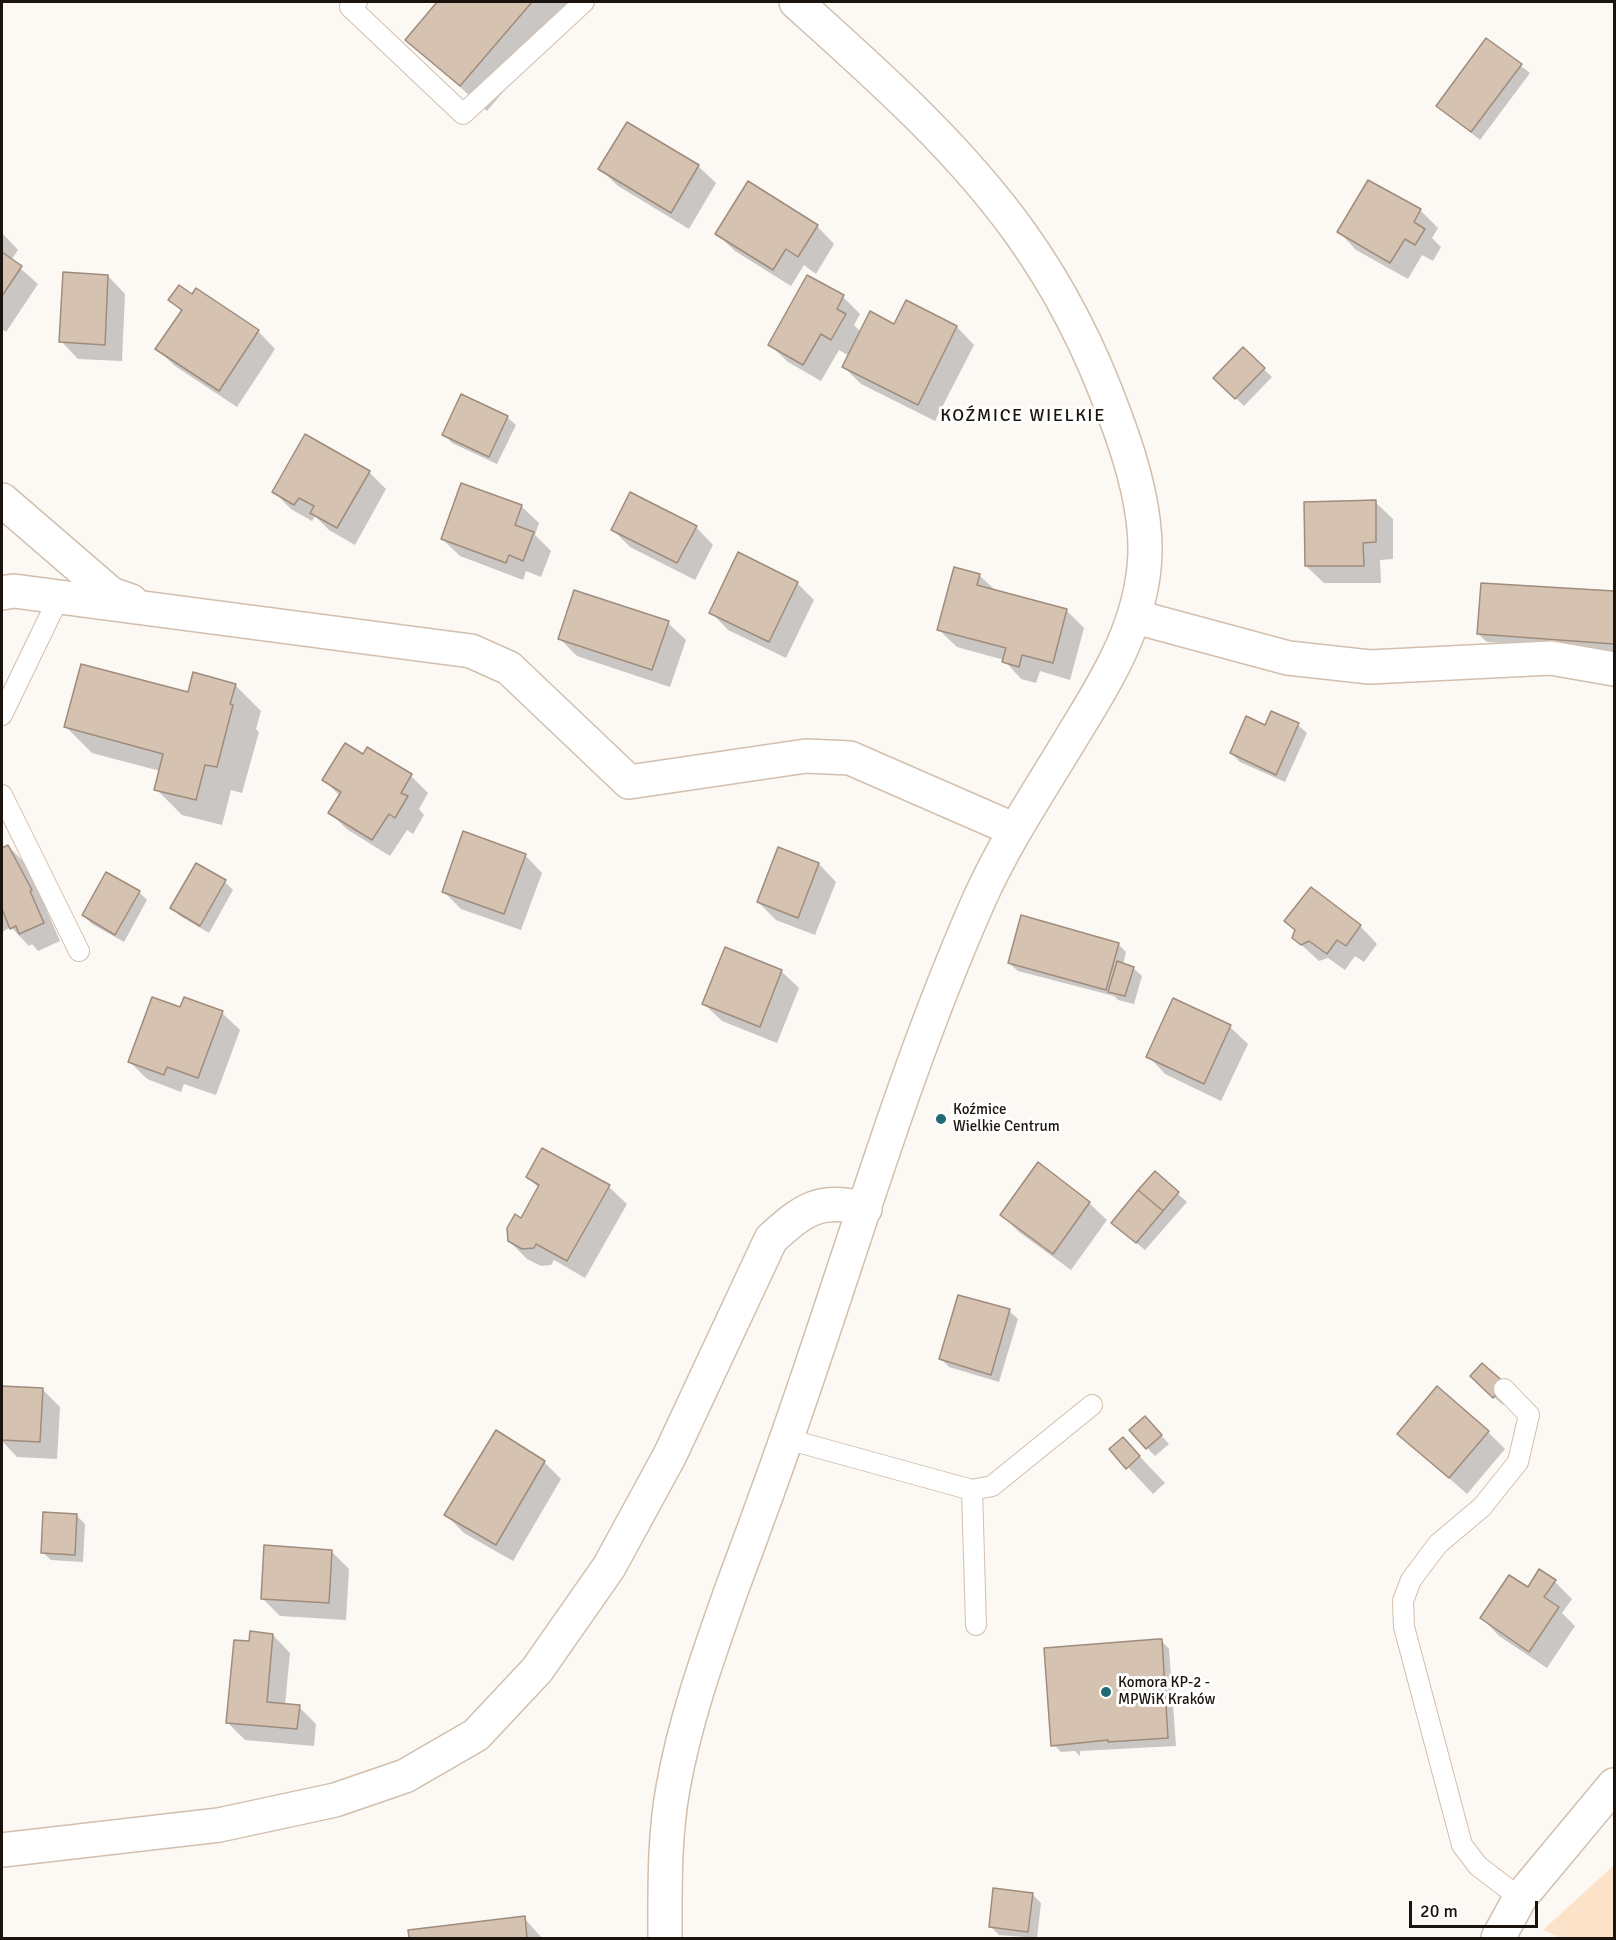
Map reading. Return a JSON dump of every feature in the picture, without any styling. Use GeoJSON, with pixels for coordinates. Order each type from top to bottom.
{"type":"FeatureCollection","features":[{"type":"Feature","properties":{"kind":"street"},"geometry":{"type":"LineString","coordinates":[[665,1938],[665,1852],[673,1788],[697,1686],[787,1439],[945,978],[982,894],[1015,830],[1114,665],[1136,616],[1145,549],[1138,495],[1122,435],[1101,377],[1061,297],[1021,234],[973,175],[899,95],[796,2]]}},
{"type":"Feature","properties":{"kind":"street"},"geometry":{"type":"LineString","coordinates":[[2,500],[111,594],[161,611]]}},
{"type":"Feature","properties":{"kind":"street"},"geometry":{"type":"LineString","coordinates":[[2,593],[14,591],[471,651],[510,668],[629,782],[806,756],[849,758],[1015,830]]}},
{"type":"Feature","properties":{"kind":"street"},"geometry":{"type":"LineString","coordinates":[[1136,616],[1288,658],[1370,667],[1551,658],[1614,669]]}},
{"type":"Feature","properties":{"kind":"street"},"geometry":{"type":"LineString","coordinates":[[2,1850],[219,1825],[335,1800],[405,1776],[476,1735],[537,1670],[609,1567],[670,1455],[771,1239],[796,1216],[821,1204],[843,1203],[865,1209]]}},
{"type":"Feature","properties":{"kind":"street"},"geometry":{"type":"LineString","coordinates":[[1498,1938],[1520,1898],[1614,1785]]}},
{"type":"Feature","properties":{"kind":"lane"},"geometry":{"type":"LineString","coordinates":[[357,2],[350,7],[463,114],[584,2]]}},
{"type":"Feature","properties":{"kind":"lane"},"geometry":{"type":"LineString","coordinates":[[2,716],[59,597]]}},
{"type":"Feature","properties":{"kind":"lane"},"geometry":{"type":"LineString","coordinates":[[2,795],[79,951]]}},
{"type":"Feature","properties":{"kind":"lane"},"geometry":{"type":"LineString","coordinates":[[1504,1389],[1529,1415],[1518,1462],[1482,1507],[1438,1544],[1411,1580],[1403,1601],[1404,1627],[1462,1845],[1478,1866],[1520,1898]]}},
{"type":"Feature","properties":{"kind":"lane"},"geometry":{"type":"LineString","coordinates":[[787,1439],[972,1490],[992,1486],[1092,1406]]}},
{"type":"Feature","properties":{"kind":"lane"},"geometry":{"type":"LineString","coordinates":[[972,1490],[976,1625]]}},
{"type":"Feature","properties":{"kind":"shaded area"},"geometry":{"type":"Polygon","coordinates":[[[1614,1865],[1614,1938],[1561,1938],[1543,1930],[1614,1865]]]}},
{"type":"Feature","properties":{"kind":"building"},"geometry":{"type":"Polygon","coordinates":[[[437,2],[532,2],[460,86],[405,40],[437,2]]]}},
{"type":"Feature","properties":{"kind":"building"},"geometry":{"type":"Polygon","coordinates":[[[1486,38],[1522,64],[1471,132],[1436,106],[1486,38]]]}},
{"type":"Feature","properties":{"kind":"building"},"geometry":{"type":"Polygon","coordinates":[[[627,122],[699,165],[671,213],[598,169],[627,122]]]}},
{"type":"Feature","properties":{"kind":"building"},"geometry":{"type":"Polygon","coordinates":[[[1368,180],[1421,209],[1414,222],[1425,229],[1415,245],[1405,239],[1390,263],[1337,232],[1368,180]]]}},
{"type":"Feature","properties":{"kind":"building"},"geometry":{"type":"Polygon","coordinates":[[[748,181],[818,225],[798,257],[786,249],[773,270],[715,234],[748,181]]]}},
{"type":"Feature","properties":{"kind":"building"},"geometry":{"type":"Polygon","coordinates":[[[2,252],[22,266],[2,296],[2,252]]]}},
{"type":"Feature","properties":{"kind":"building"},"geometry":{"type":"Polygon","coordinates":[[[63,272],[108,275],[105,345],[59,342],[63,272]]]}},
{"type":"Feature","properties":{"kind":"building"},"geometry":{"type":"Polygon","coordinates":[[[807,275],[844,295],[837,309],[846,314],[831,340],[821,334],[803,365],[768,345],[807,275]]]}},
{"type":"Feature","properties":{"kind":"building"},"geometry":{"type":"Polygon","coordinates":[[[179,285],[192,294],[196,288],[259,330],[219,391],[155,349],[182,310],[168,300],[179,285]]]}},
{"type":"Feature","properties":{"kind":"building"},"geometry":{"type":"Polygon","coordinates":[[[906,300],[957,326],[918,405],[842,367],[870,311],[894,324],[906,300]]]}},
{"type":"Feature","properties":{"kind":"building"},"geometry":{"type":"Polygon","coordinates":[[[1243,347],[1265,368],[1235,399],[1213,378],[1243,347]]]}},
{"type":"Feature","properties":{"kind":"building"},"geometry":{"type":"Polygon","coordinates":[[[461,394],[508,416],[489,457],[442,435],[461,394]]]}},
{"type":"Feature","properties":{"kind":"building"},"geometry":{"type":"Polygon","coordinates":[[[305,434],[370,471],[337,528],[310,513],[314,506],[299,498],[294,505],[272,492],[305,434]]]}},
{"type":"Feature","properties":{"kind":"building"},"geometry":{"type":"Polygon","coordinates":[[[461,483],[522,505],[515,525],[534,532],[523,561],[509,555],[506,563],[441,539],[461,483]]]}},
{"type":"Feature","properties":{"kind":"building"},"geometry":{"type":"Polygon","coordinates":[[[630,492],[697,526],[677,563],[611,530],[630,492]]]}},
{"type":"Feature","properties":{"kind":"building"},"geometry":{"type":"Polygon","coordinates":[[[1376,500],[1376,542],[1363,543],[1364,566],[1305,566],[1304,502],[1376,500]]]}},
{"type":"Feature","properties":{"kind":"building"},"geometry":{"type":"Polygon","coordinates":[[[738,552],[798,582],[769,642],[709,613],[738,552]]]}},
{"type":"Feature","properties":{"kind":"building"},"geometry":{"type":"Polygon","coordinates":[[[954,567],[980,574],[977,585],[1067,609],[1053,663],[1022,655],[1019,667],[1002,662],[1006,648],[937,630],[954,567]]]}},
{"type":"Feature","properties":{"kind":"building"},"geometry":{"type":"Polygon","coordinates":[[[1481,583],[1614,591],[1614,644],[1477,634],[1481,583]]]}},
{"type":"Feature","properties":{"kind":"building"},"geometry":{"type":"Polygon","coordinates":[[[574,590],[669,621],[652,670],[558,639],[574,590]]]}},
{"type":"Feature","properties":{"kind":"building"},"geometry":{"type":"Polygon","coordinates":[[[81,664],[188,692],[193,672],[236,684],[217,767],[205,765],[196,800],[154,790],[163,754],[64,727],[81,664]]]}},
{"type":"Feature","properties":{"kind":"building"},"geometry":{"type":"Polygon","coordinates":[[[1271,711],[1299,723],[1276,775],[1230,753],[1246,716],[1265,725],[1271,711]]]}},
{"type":"Feature","properties":{"kind":"building"},"geometry":{"type":"Polygon","coordinates":[[[345,743],[363,754],[367,747],[412,774],[401,793],[408,796],[395,818],[389,814],[372,840],[328,813],[341,792],[322,780],[345,743]]]}},
{"type":"Feature","properties":{"kind":"building"},"geometry":{"type":"Polygon","coordinates":[[[463,831],[526,854],[504,914],[442,892],[463,831]]]}},
{"type":"Feature","properties":{"kind":"building"},"geometry":{"type":"Polygon","coordinates":[[[8,845],[32,890],[30,891],[44,923],[19,934],[16,926],[10,929],[2,909],[2,848],[8,845]]]}},
{"type":"Feature","properties":{"kind":"building"},"geometry":{"type":"Polygon","coordinates":[[[778,847],[819,863],[798,918],[757,902],[778,847]]]}},
{"type":"Feature","properties":{"kind":"building"},"geometry":{"type":"Polygon","coordinates":[[[196,863],[226,880],[200,926],[170,908],[196,863]]]}},
{"type":"Feature","properties":{"kind":"building"},"geometry":{"type":"Polygon","coordinates":[[[106,872],[140,891],[115,935],[82,915],[106,872]]]}},
{"type":"Feature","properties":{"kind":"building"},"geometry":{"type":"Polygon","coordinates":[[[1311,887],[1361,925],[1346,946],[1337,940],[1327,954],[1309,941],[1301,945],[1292,938],[1295,930],[1284,921],[1311,887]]]}},
{"type":"Feature","properties":{"kind":"building"},"geometry":{"type":"Polygon","coordinates":[[[1021,915],[1119,943],[1106,990],[1008,963],[1021,915]]]}},
{"type":"Feature","properties":{"kind":"building"},"geometry":{"type":"Polygon","coordinates":[[[725,947],[782,970],[760,1027],[702,1004],[725,947]]]}},
{"type":"Feature","properties":{"kind":"building"},"geometry":{"type":"Polygon","coordinates":[[[1117,961],[1134,967],[1125,996],[1108,992],[1117,961]]]}},
{"type":"Feature","properties":{"kind":"building"},"geometry":{"type":"Polygon","coordinates":[[[152,997],[180,1007],[184,997],[223,1011],[198,1078],[167,1067],[164,1075],[128,1062],[152,997]]]}},
{"type":"Feature","properties":{"kind":"building"},"geometry":{"type":"Polygon","coordinates":[[[1173,998],[1231,1025],[1204,1084],[1146,1057],[1173,998]]]}},
{"type":"Feature","properties":{"kind":"building"},"geometry":{"type":"Polygon","coordinates":[[[542,1148],[610,1185],[567,1261],[536,1244],[534,1248],[522,1249],[508,1241],[507,1228],[515,1214],[521,1218],[539,1185],[526,1177],[542,1148]]]}},
{"type":"Feature","properties":{"kind":"building"},"geometry":{"type":"Polygon","coordinates":[[[1038,1162],[1090,1202],[1053,1254],[1000,1215],[1038,1162]]]}},
{"type":"Feature","properties":{"kind":"building"},"geometry":{"type":"Polygon","coordinates":[[[1155,1171],[1179,1192],[1163,1211],[1138,1190],[1155,1171]]]}},
{"type":"Feature","properties":{"kind":"building"},"geometry":{"type":"Polygon","coordinates":[[[1138,1190],[1163,1211],[1136,1243],[1111,1223],[1138,1190]]]}},
{"type":"Feature","properties":{"kind":"building"},"geometry":{"type":"Polygon","coordinates":[[[958,1295],[1010,1309],[991,1375],[939,1359],[958,1295]]]}},
{"type":"Feature","properties":{"kind":"building"},"geometry":{"type":"Polygon","coordinates":[[[1482,1363],[1506,1384],[1493,1398],[1470,1376],[1482,1363]]]}},
{"type":"Feature","properties":{"kind":"building"},"geometry":{"type":"Polygon","coordinates":[[[2,1386],[43,1388],[40,1442],[2,1440],[2,1386]]]}},
{"type":"Feature","properties":{"kind":"building"},"geometry":{"type":"Polygon","coordinates":[[[1437,1386],[1489,1431],[1449,1478],[1397,1434],[1437,1386]]]}},
{"type":"Feature","properties":{"kind":"building"},"geometry":{"type":"Polygon","coordinates":[[[1145,1416],[1162,1435],[1146,1449],[1129,1430],[1145,1416]]]}},
{"type":"Feature","properties":{"kind":"building"},"geometry":{"type":"Polygon","coordinates":[[[496,1430],[545,1461],[496,1545],[444,1515],[496,1430]]]}},
{"type":"Feature","properties":{"kind":"building"},"geometry":{"type":"Polygon","coordinates":[[[1123,1437],[1140,1456],[1126,1469],[1109,1449],[1123,1437]]]}},
{"type":"Feature","properties":{"kind":"building"},"geometry":{"type":"Polygon","coordinates":[[[43,1512],[77,1514],[75,1555],[41,1553],[43,1512]]]}},
{"type":"Feature","properties":{"kind":"building"},"geometry":{"type":"Polygon","coordinates":[[[264,1545],[332,1550],[329,1603],[261,1599],[264,1545]]]}},
{"type":"Feature","properties":{"kind":"building"},"geometry":{"type":"Polygon","coordinates":[[[1539,1569],[1556,1580],[1544,1597],[1559,1607],[1529,1652],[1480,1618],[1509,1575],[1528,1587],[1539,1569]]]}},
{"type":"Feature","properties":{"kind":"building"},"geometry":{"type":"Polygon","coordinates":[[[250,1631],[273,1634],[267,1702],[300,1705],[297,1729],[226,1723],[234,1640],[249,1641],[250,1631]]]}},
{"type":"Feature","properties":{"kind":"building","name":"Komora KP-2 - MPWiK Kraków"},"geometry":{"type":"Polygon","coordinates":[[[1162,1639],[1168,1738],[1108,1742],[1108,1740],[1051,1746],[1044,1648],[1162,1639]]]}},
{"type":"Feature","properties":{"kind":"building"},"geometry":{"type":"Polygon","coordinates":[[[993,1888],[1033,1893],[1028,1932],[989,1927],[993,1888]]]}},
{"type":"Feature","properties":{"kind":"building"},"geometry":{"type":"Polygon","coordinates":[[[525,1916],[527,1938],[409,1938],[408,1930],[525,1916]]]}},
{"type":"Feature","properties":{"kind":"place","name":"Koźmice Wielkie Centrum"},"geometry":{"type":"Point","coordinates":[941,1119]}},
{"type":"Feature","properties":{"kind":"place","name":"Komora KP-2 - MPWiK Kraków"},"geometry":{"type":"Point","coordinates":[1106,1692]}},
{"type":"Feature","properties":{"kind":"district","name":"KOŹMICE WIELKIE"},"geometry":{"type":"Point","coordinates":[1023,416]}}]}
